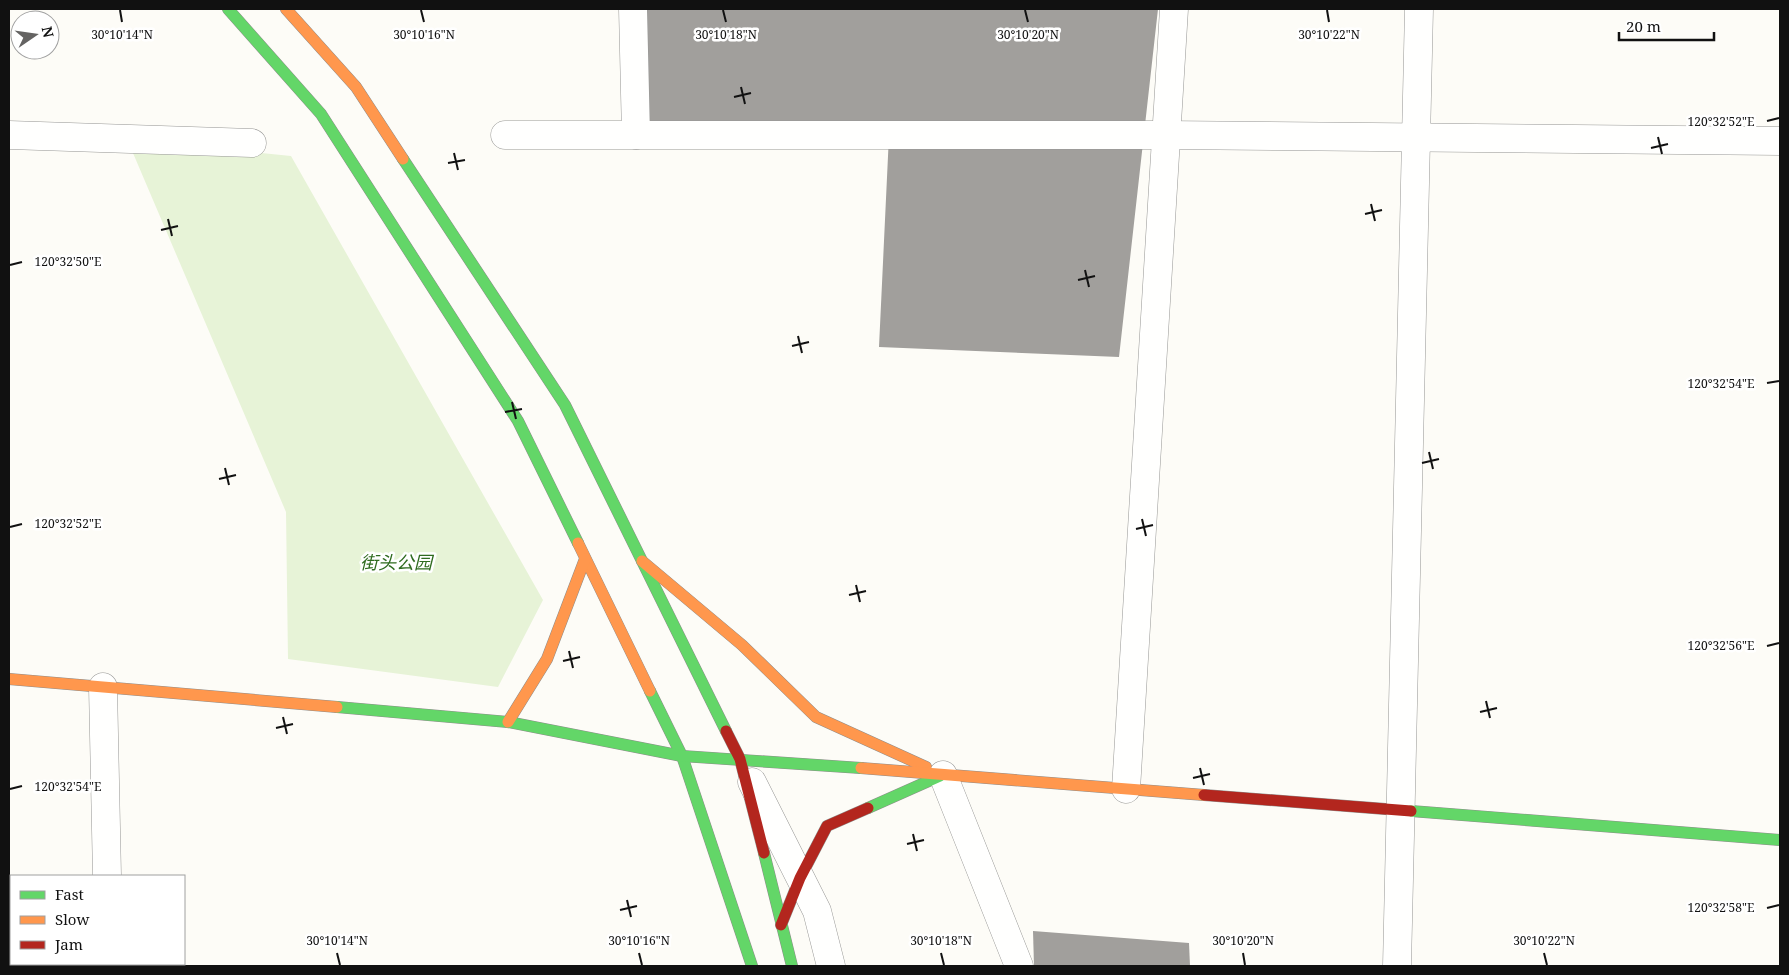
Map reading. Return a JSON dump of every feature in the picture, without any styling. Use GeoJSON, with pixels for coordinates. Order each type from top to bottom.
{"type":"FeatureCollection","features":[{"type":"Feature","properties":{"kind":"street"},"geometry":{"type":"LineString","coordinates":[[228,9],[315,107],[518,421],[682,756],[750,961]]}},
{"type":"Feature","properties":{"kind":"street"},"geometry":{"type":"LineString","coordinates":[[286,9],[356,87],[564,405],[817,911],[831,966]]}},
{"type":"Feature","properties":{"kind":"street"},"geometry":{"type":"LineString","coordinates":[[634,9],[636,135]]}},
{"type":"Feature","properties":{"kind":"street"},"geometry":{"type":"LineString","coordinates":[[1126,789],[1174,9]]}},
{"type":"Feature","properties":{"kind":"street"},"geometry":{"type":"LineString","coordinates":[[1396,966],[1419,9]]}},
{"type":"Feature","properties":{"kind":"street"},"geometry":{"type":"LineString","coordinates":[[9,135],[252,143]]}},
{"type":"Feature","properties":{"kind":"street"},"geometry":{"type":"LineString","coordinates":[[506,135],[1165,135],[1780,141]]}},
{"type":"Feature","properties":{"kind":"street"},"geometry":{"type":"LineString","coordinates":[[508,722],[547,659],[585,559]]}},
{"type":"Feature","properties":{"kind":"street"},"geometry":{"type":"LineString","coordinates":[[642,561],[742,645],[816,717],[943,775],[1019,966]]}},
{"type":"Feature","properties":{"kind":"street"},"geometry":{"type":"LineString","coordinates":[[9,679],[508,722],[682,756],[1780,840]]}},
{"type":"Feature","properties":{"kind":"street"},"geometry":{"type":"LineString","coordinates":[[103,687],[107,875]]}},
{"type":"Feature","properties":{"kind":"street"},"geometry":{"type":"LineString","coordinates":[[740,759],[792,966]]}},
{"type":"Feature","properties":{"kind":"street"},"geometry":{"type":"LineString","coordinates":[[781,925],[800,878],[827,826],[943,775]]}},
{"type":"Feature","properties":{"kind":"green space","name":"街头公园"},"geometry":{"type":"Polygon","coordinates":[[[127,139],[291,156],[543,600],[498,687],[288,659],[286,512],[127,139]]]}},
{"type":"Feature","properties":{"kind":"building"},"geometry":{"type":"Polygon","coordinates":[[[633,9],[1158,9],[1119,357],[879,347],[889,135],[636,135],[633,9]]]}},
{"type":"Feature","properties":{"kind":"building"},"geometry":{"type":"Polygon","coordinates":[[[1033,931],[1189,943],[1190,966],[1034,966],[1033,931]]]}},
{"type":"Feature","properties":{"kind":"traffic: fast"},"geometry":{"type":"LineString","coordinates":[[228,9],[321,114],[518,421],[578,543]]}},
{"type":"Feature","properties":{"kind":"traffic: fast"},"geometry":{"type":"LineString","coordinates":[[403,159],[565,405],[726,731]]}},
{"type":"Feature","properties":{"kind":"traffic: fast"},"geometry":{"type":"LineString","coordinates":[[650,691],[682,756],[752,966]]}},
{"type":"Feature","properties":{"kind":"traffic: fast"},"geometry":{"type":"LineString","coordinates":[[337,707],[508,722],[682,756],[861,768]]}},
{"type":"Feature","properties":{"kind":"traffic: fast"},"geometry":{"type":"LineString","coordinates":[[868,808],[940,776]]}},
{"type":"Feature","properties":{"kind":"traffic: fast"},"geometry":{"type":"LineString","coordinates":[[1411,811],[1780,840]]}},
{"type":"Feature","properties":{"kind":"traffic: fast"},"geometry":{"type":"LineString","coordinates":[[764,853],[792,966]]}},
{"type":"Feature","properties":{"kind":"traffic: slow"},"geometry":{"type":"LineString","coordinates":[[286,9],[356,87],[403,159]]}},
{"type":"Feature","properties":{"kind":"traffic: slow"},"geometry":{"type":"LineString","coordinates":[[578,543],[650,691]]}},
{"type":"Feature","properties":{"kind":"traffic: slow"},"geometry":{"type":"LineString","coordinates":[[508,722],[547,659],[585,559]]}},
{"type":"Feature","properties":{"kind":"traffic: slow"},"geometry":{"type":"LineString","coordinates":[[642,561],[742,645],[816,717],[926,767]]}},
{"type":"Feature","properties":{"kind":"traffic: slow"},"geometry":{"type":"LineString","coordinates":[[9,679],[337,707]]}},
{"type":"Feature","properties":{"kind":"traffic: slow"},"geometry":{"type":"LineString","coordinates":[[861,768],[1204,795]]}},
{"type":"Feature","properties":{"kind":"traffic: jam"},"geometry":{"type":"LineString","coordinates":[[726,731],[740,759],[764,853]]}},
{"type":"Feature","properties":{"kind":"traffic: jam"},"geometry":{"type":"LineString","coordinates":[[1204,795],[1411,811]]}},
{"type":"Feature","properties":{"kind":"traffic: jam"},"geometry":{"type":"LineString","coordinates":[[781,925],[800,878],[827,826],[868,808]]}}]}
